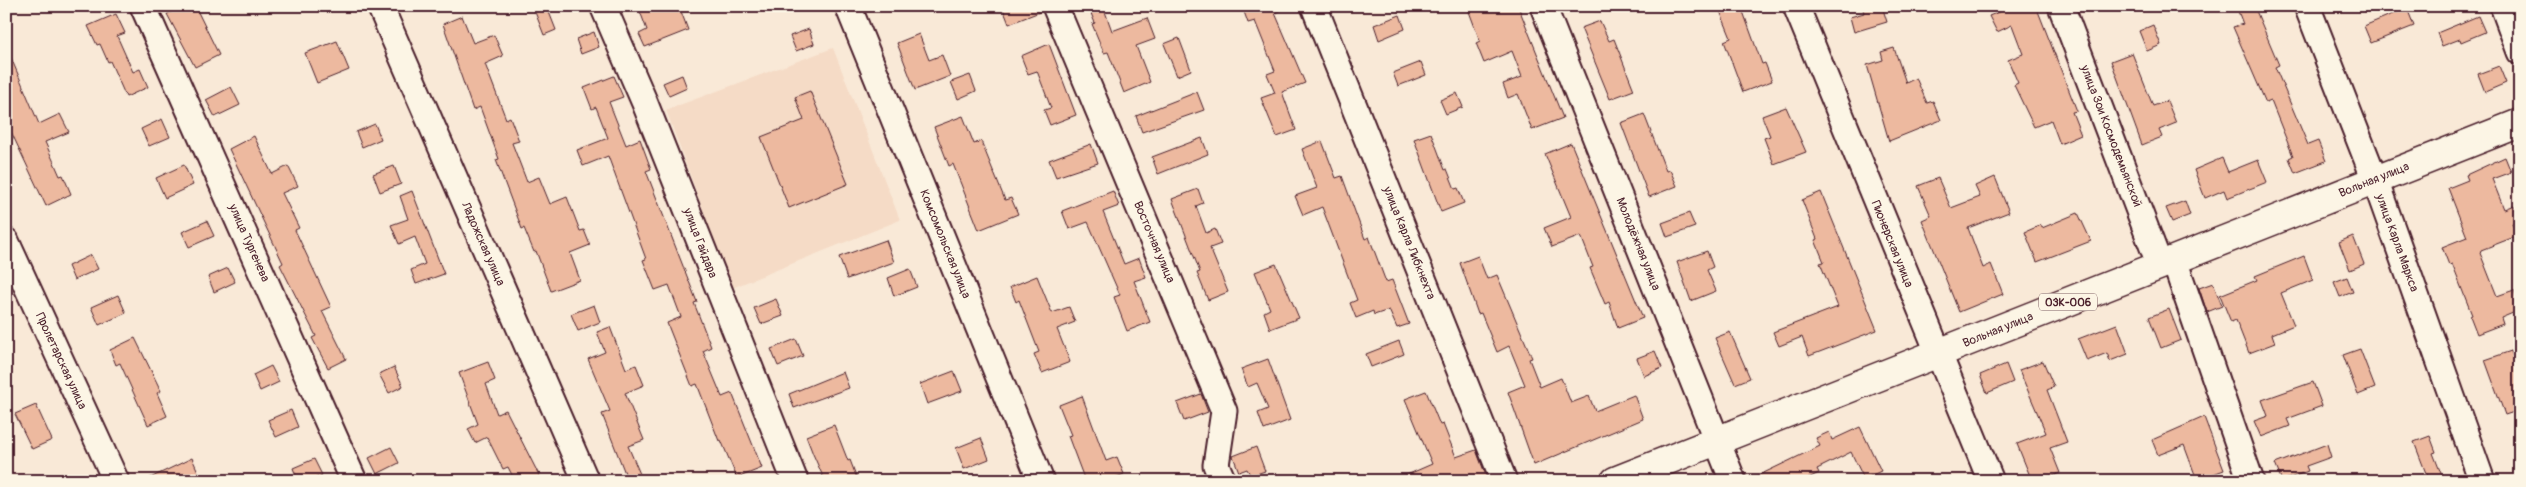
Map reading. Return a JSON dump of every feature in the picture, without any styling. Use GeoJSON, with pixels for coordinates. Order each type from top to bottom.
{"type":"FeatureCollection","features":[{"type":"Feature","properties":{"kind":"main road","name":"Вольная улица"},"geometry":{"type":"LineString","coordinates":[[1615,481],[2520,123]]}},
{"type":"Feature","properties":{"kind":"street","name":"улица Тургенева"},"geometry":{"type":"LineString","coordinates":[[143,6],[354,481]]}},
{"type":"Feature","properties":{"kind":"street","name":"Ладожская улица"},"geometry":{"type":"LineString","coordinates":[[380,6],[586,481]]}},
{"type":"Feature","properties":{"kind":"street","name":"улица Гайдара"},"geometry":{"type":"LineString","coordinates":[[603,6],[644,101],[795,481]]}},
{"type":"Feature","properties":{"kind":"street","name":"Комсомольская улица"},"geometry":{"type":"LineString","coordinates":[[848,6],[1041,481]]}},
{"type":"Feature","properties":{"kind":"street","name":"Восточная улица"},"geometry":{"type":"LineString","coordinates":[[1055,6],[1224,411],[1216,465],[1222,481]]}},
{"type":"Feature","properties":{"kind":"street","name":"улица Карла Либкнехта"},"geometry":{"type":"LineString","coordinates":[[1314,6],[1504,481]]}},
{"type":"Feature","properties":{"kind":"street","name":"Молодёжная улица"},"geometry":{"type":"LineString","coordinates":[[1544,6],[1733,481]]}},
{"type":"Feature","properties":{"kind":"street","name":"Пионерская улица"},"geometry":{"type":"LineString","coordinates":[[1796,6],[1990,481]]}},
{"type":"Feature","properties":{"kind":"street","name":"улица Зои Космодемьянской"},"geometry":{"type":"LineString","coordinates":[[2061,6],[2167,263],[2251,481]]}},
{"type":"Feature","properties":{"kind":"street","name":"улица Карла Маркса"},"geometry":{"type":"LineString","coordinates":[[2307,6],[2375,180],[2482,481]]}},
{"type":"Feature","properties":{"kind":"street"},"geometry":{"type":"LineString","coordinates":[[2503,6],[2520,52]]}},
{"type":"Feature","properties":{"kind":"street","name":"Пролетарская улица"},"geometry":{"type":"LineString","coordinates":[[6,241],[116,481]]}},
{"type":"Feature","properties":{"kind":"shaded area"},"geometry":{"type":"Polygon","coordinates":[[[833,48],[900,220],[732,288],[666,110],[833,48]]]}},
{"type":"Feature","properties":{"kind":"building"},"geometry":{"type":"Polygon","coordinates":[[[183,6],[195,6],[219,55],[195,67],[167,14],[183,6]]]}},
{"type":"Feature","properties":{"kind":"building"},"geometry":{"type":"Polygon","coordinates":[[[638,6],[679,6],[688,30],[645,47],[639,34],[647,30],[638,6]]]}},
{"type":"Feature","properties":{"kind":"building"},"geometry":{"type":"Polygon","coordinates":[[[1002,6],[1041,6],[1042,11],[1009,24],[1002,6]]]}},
{"type":"Feature","properties":{"kind":"building"},"geometry":{"type":"Polygon","coordinates":[[[1088,6],[1103,6],[1112,31],[1147,18],[1155,39],[1136,46],[1150,82],[1124,93],[1108,52],[1104,53],[1092,24],[1095,23],[1088,6]]]}},
{"type":"Feature","properties":{"kind":"building"},"geometry":{"type":"Polygon","coordinates":[[[1242,6],[1289,6],[1275,13],[1305,83],[1282,92],[1296,130],[1277,137],[1261,98],[1275,93],[1267,74],[1275,71],[1255,21],[1248,23],[1242,6]]]}},
{"type":"Feature","properties":{"kind":"building"},"geometry":{"type":"Polygon","coordinates":[[[1467,6],[1518,6],[1563,118],[1532,130],[1518,94],[1508,98],[1503,84],[1522,77],[1512,51],[1484,63],[1476,43],[1480,41],[1467,6]]]}},
{"type":"Feature","properties":{"kind":"building"},"geometry":{"type":"Polygon","coordinates":[[[1733,6],[1741,6],[1762,64],[1765,63],[1772,81],[1743,92],[1724,41],[1731,38],[1720,11],[1733,6]]]}},
{"type":"Feature","properties":{"kind":"building"},"geometry":{"type":"Polygon","coordinates":[[[1862,6],[1882,6],[1887,22],[1854,32],[1850,17],[1864,13],[1862,6]]]}},
{"type":"Feature","properties":{"kind":"building"},"geometry":{"type":"Polygon","coordinates":[[[2013,6],[2036,6],[2077,111],[2072,112],[2081,135],[2060,144],[2051,120],[2034,127],[2014,85],[2018,83],[2008,60],[2023,54],[2012,25],[1997,32],[1989,16],[2013,6]]]}},
{"type":"Feature","properties":{"kind":"building"},"geometry":{"type":"Polygon","coordinates":[[[2236,6],[2254,6],[2279,65],[2275,67],[2308,145],[2318,141],[2326,161],[2295,173],[2289,158],[2293,156],[2271,101],[2266,103],[2233,27],[2243,24],[2236,6]]]}},
{"type":"Feature","properties":{"kind":"building"},"geometry":{"type":"Polygon","coordinates":[[[547,7],[556,30],[544,35],[535,12],[547,7]]]}},
{"type":"Feature","properties":{"kind":"building"},"geometry":{"type":"Polygon","coordinates":[[[2407,8],[2414,26],[2371,43],[2364,26],[2407,8]]]}},
{"type":"Feature","properties":{"kind":"building"},"geometry":{"type":"Polygon","coordinates":[[[116,14],[125,33],[117,36],[133,72],[140,69],[148,87],[126,97],[110,61],[108,62],[100,44],[97,45],[88,26],[116,14]]]}},
{"type":"Feature","properties":{"kind":"building"},"geometry":{"type":"Polygon","coordinates":[[[1400,15],[1405,29],[1379,40],[1374,25],[1400,15]]]}},
{"type":"Feature","properties":{"kind":"building"},"geometry":{"type":"Polygon","coordinates":[[[462,16],[473,43],[494,35],[503,56],[485,64],[506,119],[510,117],[519,141],[512,143],[527,182],[539,177],[550,204],[567,197],[580,231],[584,230],[590,245],[570,253],[580,280],[551,291],[536,251],[534,252],[524,228],[522,229],[496,160],[499,159],[480,107],[473,110],[443,24],[462,16]]]}},
{"type":"Feature","properties":{"kind":"building"},"geometry":{"type":"Polygon","coordinates":[[[2478,16],[2485,32],[2461,42],[2460,39],[2442,46],[2437,33],[2478,16]]]}},
{"type":"Feature","properties":{"kind":"building"},"geometry":{"type":"Polygon","coordinates":[[[1600,21],[1609,41],[1614,39],[1634,90],[1610,99],[1581,28],[1600,21]]]}},
{"type":"Feature","properties":{"kind":"building"},"geometry":{"type":"Polygon","coordinates":[[[2153,25],[2161,45],[2147,51],[2139,31],[2153,25]]]}},
{"type":"Feature","properties":{"kind":"building"},"geometry":{"type":"Polygon","coordinates":[[[809,29],[814,44],[796,51],[790,36],[809,29]]]}},
{"type":"Feature","properties":{"kind":"building"},"geometry":{"type":"Polygon","coordinates":[[[594,32],[599,47],[581,54],[576,39],[594,32]]]}},
{"type":"Feature","properties":{"kind":"building"},"geometry":{"type":"Polygon","coordinates":[[[919,34],[929,60],[942,55],[950,76],[915,90],[897,43],[919,34]]]}},
{"type":"Feature","properties":{"kind":"building"},"geometry":{"type":"Polygon","coordinates":[[[1179,38],[1191,70],[1177,76],[1164,44],[1179,38]]]}},
{"type":"Feature","properties":{"kind":"building"},"geometry":{"type":"Polygon","coordinates":[[[337,41],[349,70],[317,83],[305,53],[337,41]]]}},
{"type":"Feature","properties":{"kind":"building"},"geometry":{"type":"Polygon","coordinates":[[[1049,44],[1076,115],[1050,125],[1044,110],[1051,108],[1037,71],[1028,74],[1021,56],[1049,44]]]}},
{"type":"Feature","properties":{"kind":"building"},"geometry":{"type":"Polygon","coordinates":[[[6,46],[39,124],[60,114],[69,132],[45,142],[60,176],[63,175],[71,194],[46,206],[6,121],[6,46]]]}},
{"type":"Feature","properties":{"kind":"building"},"geometry":{"type":"Polygon","coordinates":[[[1894,48],[1906,83],[1916,78],[1927,103],[1933,101],[1941,120],[1889,141],[1867,65],[1883,60],[1881,52],[1894,48]]]}},
{"type":"Feature","properties":{"kind":"building"},"geometry":{"type":"Polygon","coordinates":[[[2132,53],[2153,106],[2167,101],[2176,123],[2159,130],[2162,137],[2142,145],[2111,61],[2132,53]]]}},
{"type":"Feature","properties":{"kind":"building"},"geometry":{"type":"Polygon","coordinates":[[[1421,62],[1426,75],[1398,86],[1393,73],[1421,62]]]}},
{"type":"Feature","properties":{"kind":"building"},"geometry":{"type":"Polygon","coordinates":[[[2499,66],[2506,83],[2485,92],[2478,74],[2499,66]]]}},
{"type":"Feature","properties":{"kind":"building"},"geometry":{"type":"Polygon","coordinates":[[[682,75],[687,88],[669,96],[663,83],[682,75]]]}},
{"type":"Feature","properties":{"kind":"building"},"geometry":{"type":"Polygon","coordinates":[[[970,75],[976,91],[958,99],[951,82],[970,75]]]}},
{"type":"Feature","properties":{"kind":"building"},"geometry":{"type":"Polygon","coordinates":[[[614,76],[623,97],[609,102],[626,145],[640,139],[651,169],[646,171],[697,302],[694,303],[711,347],[703,351],[722,397],[732,393],[762,468],[737,478],[721,440],[719,441],[697,384],[692,386],[667,323],[681,317],[669,285],[655,290],[643,260],[646,259],[608,156],[583,166],[577,150],[608,138],[596,107],[592,109],[584,88],[614,76]]]}},
{"type":"Feature","properties":{"kind":"building"},"geometry":{"type":"Polygon","coordinates":[[[231,87],[240,105],[215,117],[206,100],[231,87]]]}},
{"type":"Feature","properties":{"kind":"building"},"geometry":{"type":"Polygon","coordinates":[[[810,91],[848,184],[789,208],[761,137],[804,120],[795,97],[810,91]]]}},
{"type":"Feature","properties":{"kind":"building"},"geometry":{"type":"Polygon","coordinates":[[[1197,92],[1204,110],[1142,132],[1136,116],[1197,92]]]}},
{"type":"Feature","properties":{"kind":"building"},"geometry":{"type":"Polygon","coordinates":[[[1457,93],[1463,107],[1446,114],[1440,100],[1457,93]]]}},
{"type":"Feature","properties":{"kind":"building"},"geometry":{"type":"Polygon","coordinates":[[[1786,107],[1806,152],[1774,164],[1764,138],[1770,136],[1762,116],[1786,107]]]}},
{"type":"Feature","properties":{"kind":"building"},"geometry":{"type":"Polygon","coordinates":[[[1644,114],[1666,171],[1670,170],[1677,186],[1649,197],[1621,123],[1644,114]]]}},
{"type":"Feature","properties":{"kind":"building"},"geometry":{"type":"Polygon","coordinates":[[[963,116],[974,144],[981,141],[1005,200],[1011,198],[1018,214],[979,230],[953,164],[949,166],[934,127],[963,116]]]}},
{"type":"Feature","properties":{"kind":"building"},"geometry":{"type":"Polygon","coordinates":[[[162,119],[170,137],[149,146],[141,129],[162,119]]]}},
{"type":"Feature","properties":{"kind":"building"},"geometry":{"type":"Polygon","coordinates":[[[375,124],[381,139],[362,147],[356,132],[375,124]]]}},
{"type":"Feature","properties":{"kind":"building"},"geometry":{"type":"Polygon","coordinates":[[[1431,133],[1445,170],[1447,169],[1455,189],[1458,188],[1464,203],[1441,212],[1414,139],[1431,133]]]}},
{"type":"Feature","properties":{"kind":"building"},"geometry":{"type":"Polygon","coordinates":[[[254,136],[272,174],[288,166],[298,186],[282,193],[299,228],[295,230],[331,307],[322,311],[346,359],[328,368],[312,338],[316,336],[280,265],[283,263],[229,149],[254,136]]]}},
{"type":"Feature","properties":{"kind":"building"},"geometry":{"type":"Polygon","coordinates":[[[1202,138],[1208,154],[1158,174],[1152,157],[1202,138]]]}},
{"type":"Feature","properties":{"kind":"building"},"geometry":{"type":"Polygon","coordinates":[[[1322,141],[1336,178],[1342,176],[1365,239],[1369,237],[1386,282],[1392,280],[1409,324],[1397,328],[1389,310],[1374,315],[1373,311],[1356,318],[1350,303],[1357,300],[1322,207],[1303,215],[1295,196],[1317,188],[1302,149],[1322,141]]]}},
{"type":"Feature","properties":{"kind":"building"},"geometry":{"type":"Polygon","coordinates":[[[1571,143],[1643,318],[1618,328],[1609,302],[1605,304],[1590,268],[1593,267],[1581,236],[1552,247],[1544,228],[1571,217],[1545,154],[1571,143]]]}},
{"type":"Feature","properties":{"kind":"building"},"geometry":{"type":"Polygon","coordinates":[[[1091,144],[1098,163],[1056,177],[1049,160],[1091,144]]]}},
{"type":"Feature","properties":{"kind":"building"},"geometry":{"type":"Polygon","coordinates":[[[2505,157],[2511,172],[2492,179],[2504,209],[2514,205],[2519,220],[2512,223],[2517,236],[2481,250],[2480,253],[2497,296],[2514,290],[2520,310],[2501,318],[2503,324],[2477,334],[2470,316],[2472,315],[2452,264],[2449,265],[2442,247],[2467,237],[2448,188],[2468,180],[2466,175],[2505,157]]]}},
{"type":"Feature","properties":{"kind":"building"},"geometry":{"type":"Polygon","coordinates":[[[2222,158],[2228,172],[2258,160],[2267,182],[2227,198],[2224,190],[2205,198],[2194,170],[2222,158]]]}},
{"type":"Feature","properties":{"kind":"building"},"geometry":{"type":"Polygon","coordinates":[[[184,165],[193,185],[165,198],[156,178],[184,165]]]}},
{"type":"Feature","properties":{"kind":"building"},"geometry":{"type":"Polygon","coordinates":[[[394,166],[401,184],[380,192],[373,174],[394,166]]]}},
{"type":"Feature","properties":{"kind":"building"},"geometry":{"type":"Polygon","coordinates":[[[1995,177],[2009,212],[1968,228],[1983,268],[1991,264],[2003,294],[1959,312],[1922,220],[1931,216],[1918,186],[1938,178],[1951,208],[1980,197],[1975,186],[1995,177]]]}},
{"type":"Feature","properties":{"kind":"building"},"geometry":{"type":"Polygon","coordinates":[[[1198,189],[1203,203],[1196,206],[1206,233],[1215,229],[1221,244],[1210,248],[1228,292],[1208,300],[1197,273],[1200,272],[1172,199],[1198,189]]]}},
{"type":"Feature","properties":{"kind":"building"},"geometry":{"type":"Polygon","coordinates":[[[412,191],[444,274],[416,284],[411,270],[425,264],[415,237],[399,244],[391,225],[408,219],[400,196],[412,191]]]}},
{"type":"Feature","properties":{"kind":"building"},"geometry":{"type":"Polygon","coordinates":[[[1113,191],[1119,206],[1103,212],[1124,264],[1139,258],[1146,277],[1134,281],[1150,322],[1127,331],[1114,297],[1120,295],[1088,222],[1069,229],[1062,211],[1113,191]]]}},
{"type":"Feature","properties":{"kind":"building"},"geometry":{"type":"Polygon","coordinates":[[[1821,192],[1877,330],[1809,356],[1802,337],[1779,346],[1773,332],[1838,307],[1820,263],[1824,262],[1802,200],[1821,192]]]}},
{"type":"Feature","properties":{"kind":"building"},"geometry":{"type":"Polygon","coordinates":[[[2185,201],[2190,215],[2172,222],[2166,208],[2185,201]]]}},
{"type":"Feature","properties":{"kind":"building"},"geometry":{"type":"Polygon","coordinates":[[[1689,213],[1695,227],[1667,237],[1662,223],[1689,213]]]}},
{"type":"Feature","properties":{"kind":"building"},"geometry":{"type":"Polygon","coordinates":[[[2078,213],[2091,241],[2037,262],[2025,232],[2041,225],[2042,228],[2078,213]]]}},
{"type":"Feature","properties":{"kind":"building"},"geometry":{"type":"Polygon","coordinates":[[[207,221],[214,236],[189,247],[182,232],[207,221]]]}},
{"type":"Feature","properties":{"kind":"building"},"geometry":{"type":"Polygon","coordinates":[[[2353,236],[2364,264],[2350,270],[2339,242],[2353,236]]]}},
{"type":"Feature","properties":{"kind":"building"},"geometry":{"type":"Polygon","coordinates":[[[886,240],[894,262],[847,279],[839,257],[886,240]]]}},
{"type":"Feature","properties":{"kind":"building"},"geometry":{"type":"Polygon","coordinates":[[[1707,251],[1713,267],[1707,270],[1716,291],[1691,301],[1677,262],[1707,251]]]}},
{"type":"Feature","properties":{"kind":"building"},"geometry":{"type":"Polygon","coordinates":[[[91,255],[98,269],[74,280],[68,266],[91,255]]]}},
{"type":"Feature","properties":{"kind":"building"},"geometry":{"type":"Polygon","coordinates":[[[1478,256],[1487,279],[1497,275],[1532,358],[1529,359],[1540,387],[1561,378],[1571,403],[1589,396],[1595,411],[1634,395],[1643,419],[1534,465],[1508,392],[1525,385],[1509,346],[1497,352],[1481,313],[1478,314],[1460,263],[1478,256]]]}},
{"type":"Feature","properties":{"kind":"building"},"geometry":{"type":"Polygon","coordinates":[[[2304,256],[2313,280],[2281,293],[2294,325],[2272,334],[2275,343],[2249,353],[2236,320],[2231,322],[2220,295],[2257,280],[2255,276],[2304,256]]]}},
{"type":"Feature","properties":{"kind":"building"},"geometry":{"type":"Polygon","coordinates":[[[1276,264],[1299,318],[1270,329],[1264,312],[1270,309],[1255,272],[1276,264]]]}},
{"type":"Feature","properties":{"kind":"building"},"geometry":{"type":"Polygon","coordinates":[[[228,268],[235,282],[214,292],[208,277],[228,268]]]}},
{"type":"Feature","properties":{"kind":"building"},"geometry":{"type":"Polygon","coordinates":[[[910,269],[917,287],[894,296],[888,278],[910,269]]]}},
{"type":"Feature","properties":{"kind":"building"},"geometry":{"type":"Polygon","coordinates":[[[1037,276],[1052,313],[1069,307],[1075,322],[1057,329],[1070,362],[1042,373],[1034,354],[1039,352],[1019,300],[1016,302],[1010,287],[1037,276]]]}},
{"type":"Feature","properties":{"kind":"building"},"geometry":{"type":"Polygon","coordinates":[[[2347,277],[2353,292],[2340,297],[2334,282],[2347,277]]]}},
{"type":"Feature","properties":{"kind":"building"},"geometry":{"type":"Polygon","coordinates":[[[2213,283],[2222,306],[2207,312],[2199,288],[2213,283]]]}},
{"type":"Feature","properties":{"kind":"building"},"geometry":{"type":"Polygon","coordinates":[[[118,295],[126,313],[99,325],[91,307],[118,295]]]}},
{"type":"Feature","properties":{"kind":"building"},"geometry":{"type":"Polygon","coordinates":[[[776,299],[783,316],[761,324],[754,308],[776,299]]]}},
{"type":"Feature","properties":{"kind":"building"},"geometry":{"type":"Polygon","coordinates":[[[594,305],[600,322],[578,331],[571,314],[594,305]]]}},
{"type":"Feature","properties":{"kind":"building"},"geometry":{"type":"Polygon","coordinates":[[[2169,309],[2181,340],[2161,348],[2149,317],[2169,309]]]}},
{"type":"Feature","properties":{"kind":"building"},"geometry":{"type":"Polygon","coordinates":[[[2117,324],[2128,354],[2110,361],[2107,353],[2087,361],[2078,339],[2117,324]]]}},
{"type":"Feature","properties":{"kind":"building"},"geometry":{"type":"Polygon","coordinates":[[[610,327],[626,369],[636,365],[644,385],[625,393],[644,440],[628,446],[643,481],[628,481],[602,414],[610,411],[588,359],[605,352],[597,332],[610,327]]]}},
{"type":"Feature","properties":{"kind":"building"},"geometry":{"type":"Polygon","coordinates":[[[1730,332],[1750,378],[1735,384],[1715,338],[1730,332]]]}},
{"type":"Feature","properties":{"kind":"building"},"geometry":{"type":"Polygon","coordinates":[[[135,338],[161,391],[157,393],[167,416],[148,425],[120,363],[116,365],[110,350],[135,338]]]}},
{"type":"Feature","properties":{"kind":"building"},"geometry":{"type":"Polygon","coordinates":[[[796,339],[803,356],[778,366],[771,349],[796,339]]]}},
{"type":"Feature","properties":{"kind":"building"},"geometry":{"type":"Polygon","coordinates":[[[1399,341],[1404,354],[1371,367],[1366,354],[1399,341]]]}},
{"type":"Feature","properties":{"kind":"building"},"geometry":{"type":"Polygon","coordinates":[[[2360,349],[2375,388],[2358,395],[2343,355],[2360,349]]]}},
{"type":"Feature","properties":{"kind":"building"},"geometry":{"type":"Polygon","coordinates":[[[1655,351],[1662,368],[1644,376],[1637,358],[1655,351]]]}},
{"type":"Feature","properties":{"kind":"building"},"geometry":{"type":"Polygon","coordinates":[[[2511,351],[2520,375],[2520,410],[2505,415],[2485,360],[2511,351]]]}},
{"type":"Feature","properties":{"kind":"building"},"geometry":{"type":"Polygon","coordinates":[[[1268,359],[1290,420],[1264,430],[1258,413],[1268,409],[1257,383],[1248,387],[1241,369],[1268,359]]]}},
{"type":"Feature","properties":{"kind":"building"},"geometry":{"type":"Polygon","coordinates":[[[2043,361],[2054,387],[2047,390],[2067,442],[2050,448],[2060,473],[2041,481],[2032,481],[2017,444],[2046,433],[2019,370],[2043,361]]]}},
{"type":"Feature","properties":{"kind":"building"},"geometry":{"type":"Polygon","coordinates":[[[488,362],[495,380],[486,384],[497,414],[506,410],[542,481],[515,481],[508,467],[503,469],[487,437],[475,443],[468,429],[478,424],[459,373],[488,362]]]}},
{"type":"Feature","properties":{"kind":"building"},"geometry":{"type":"Polygon","coordinates":[[[2006,364],[2013,382],[1987,393],[1980,375],[2006,364]]]}},
{"type":"Feature","properties":{"kind":"building"},"geometry":{"type":"Polygon","coordinates":[[[271,366],[279,382],[260,391],[253,375],[271,366]]]}},
{"type":"Feature","properties":{"kind":"building"},"geometry":{"type":"Polygon","coordinates":[[[394,367],[403,386],[389,393],[379,374],[394,367]]]}},
{"type":"Feature","properties":{"kind":"building"},"geometry":{"type":"Polygon","coordinates":[[[954,371],[962,391],[927,404],[920,384],[954,371]]]}},
{"type":"Feature","properties":{"kind":"building"},"geometry":{"type":"Polygon","coordinates":[[[843,372],[849,388],[794,408],[789,394],[843,372]]]}},
{"type":"Feature","properties":{"kind":"building"},"geometry":{"type":"Polygon","coordinates":[[[2313,382],[2322,406],[2287,419],[2290,426],[2261,437],[2254,421],[2268,416],[2262,400],[2313,382]]]}},
{"type":"Feature","properties":{"kind":"building"},"geometry":{"type":"Polygon","coordinates":[[[1426,391],[1440,425],[1443,424],[1456,457],[1476,450],[1488,481],[1393,481],[1432,464],[1405,399],[1426,391]]]}},
{"type":"Feature","properties":{"kind":"building"},"geometry":{"type":"Polygon","coordinates":[[[1201,394],[1208,412],[1184,421],[1177,403],[1201,394]]]}},
{"type":"Feature","properties":{"kind":"building"},"geometry":{"type":"Polygon","coordinates":[[[1082,396],[1106,461],[1117,457],[1124,474],[1107,481],[1085,481],[1068,436],[1071,435],[1059,405],[1082,396]]]}},
{"type":"Feature","properties":{"kind":"building"},"geometry":{"type":"Polygon","coordinates":[[[36,405],[52,440],[32,449],[15,414],[36,405]]]}},
{"type":"Feature","properties":{"kind":"building"},"geometry":{"type":"Polygon","coordinates":[[[291,410],[298,427],[276,437],[268,420],[291,410]]]}},
{"type":"Feature","properties":{"kind":"building"},"geometry":{"type":"Polygon","coordinates":[[[2204,417],[2224,470],[2197,480],[2184,445],[2158,455],[2152,440],[2204,417]]]}},
{"type":"Feature","properties":{"kind":"building"},"geometry":{"type":"Polygon","coordinates":[[[834,425],[858,481],[825,481],[813,454],[806,436],[834,425]]]}},
{"type":"Feature","properties":{"kind":"building"},"geometry":{"type":"Polygon","coordinates":[[[1860,427],[1881,471],[1864,479],[1851,452],[1817,469],[1819,473],[1802,481],[1747,481],[1820,446],[1816,438],[1829,432],[1832,440],[1860,427]]]}},
{"type":"Feature","properties":{"kind":"building"},"geometry":{"type":"Polygon","coordinates":[[[2430,436],[2436,452],[2433,453],[2444,481],[2429,481],[2414,442],[2430,436]]]}},
{"type":"Feature","properties":{"kind":"building"},"geometry":{"type":"Polygon","coordinates":[[[981,438],[989,459],[964,469],[956,448],[981,438]]]}},
{"type":"Feature","properties":{"kind":"building"},"geometry":{"type":"Polygon","coordinates":[[[2327,444],[2331,457],[2306,466],[2308,471],[2282,481],[2275,464],[2327,444]]]}},
{"type":"Feature","properties":{"kind":"building"},"geometry":{"type":"Polygon","coordinates":[[[391,447],[399,463],[377,474],[369,458],[391,447]]]}},
{"type":"Feature","properties":{"kind":"building"},"geometry":{"type":"Polygon","coordinates":[[[1256,447],[1265,471],[1251,476],[1247,469],[1239,472],[1233,456],[1256,447]]]}},
{"type":"Feature","properties":{"kind":"building"},"geometry":{"type":"Polygon","coordinates":[[[192,458],[199,474],[185,481],[144,481],[192,458]]]}},
{"type":"Feature","properties":{"kind":"building"},"geometry":{"type":"Polygon","coordinates":[[[314,459],[322,475],[309,481],[298,481],[293,468],[314,459]]]}}]}
